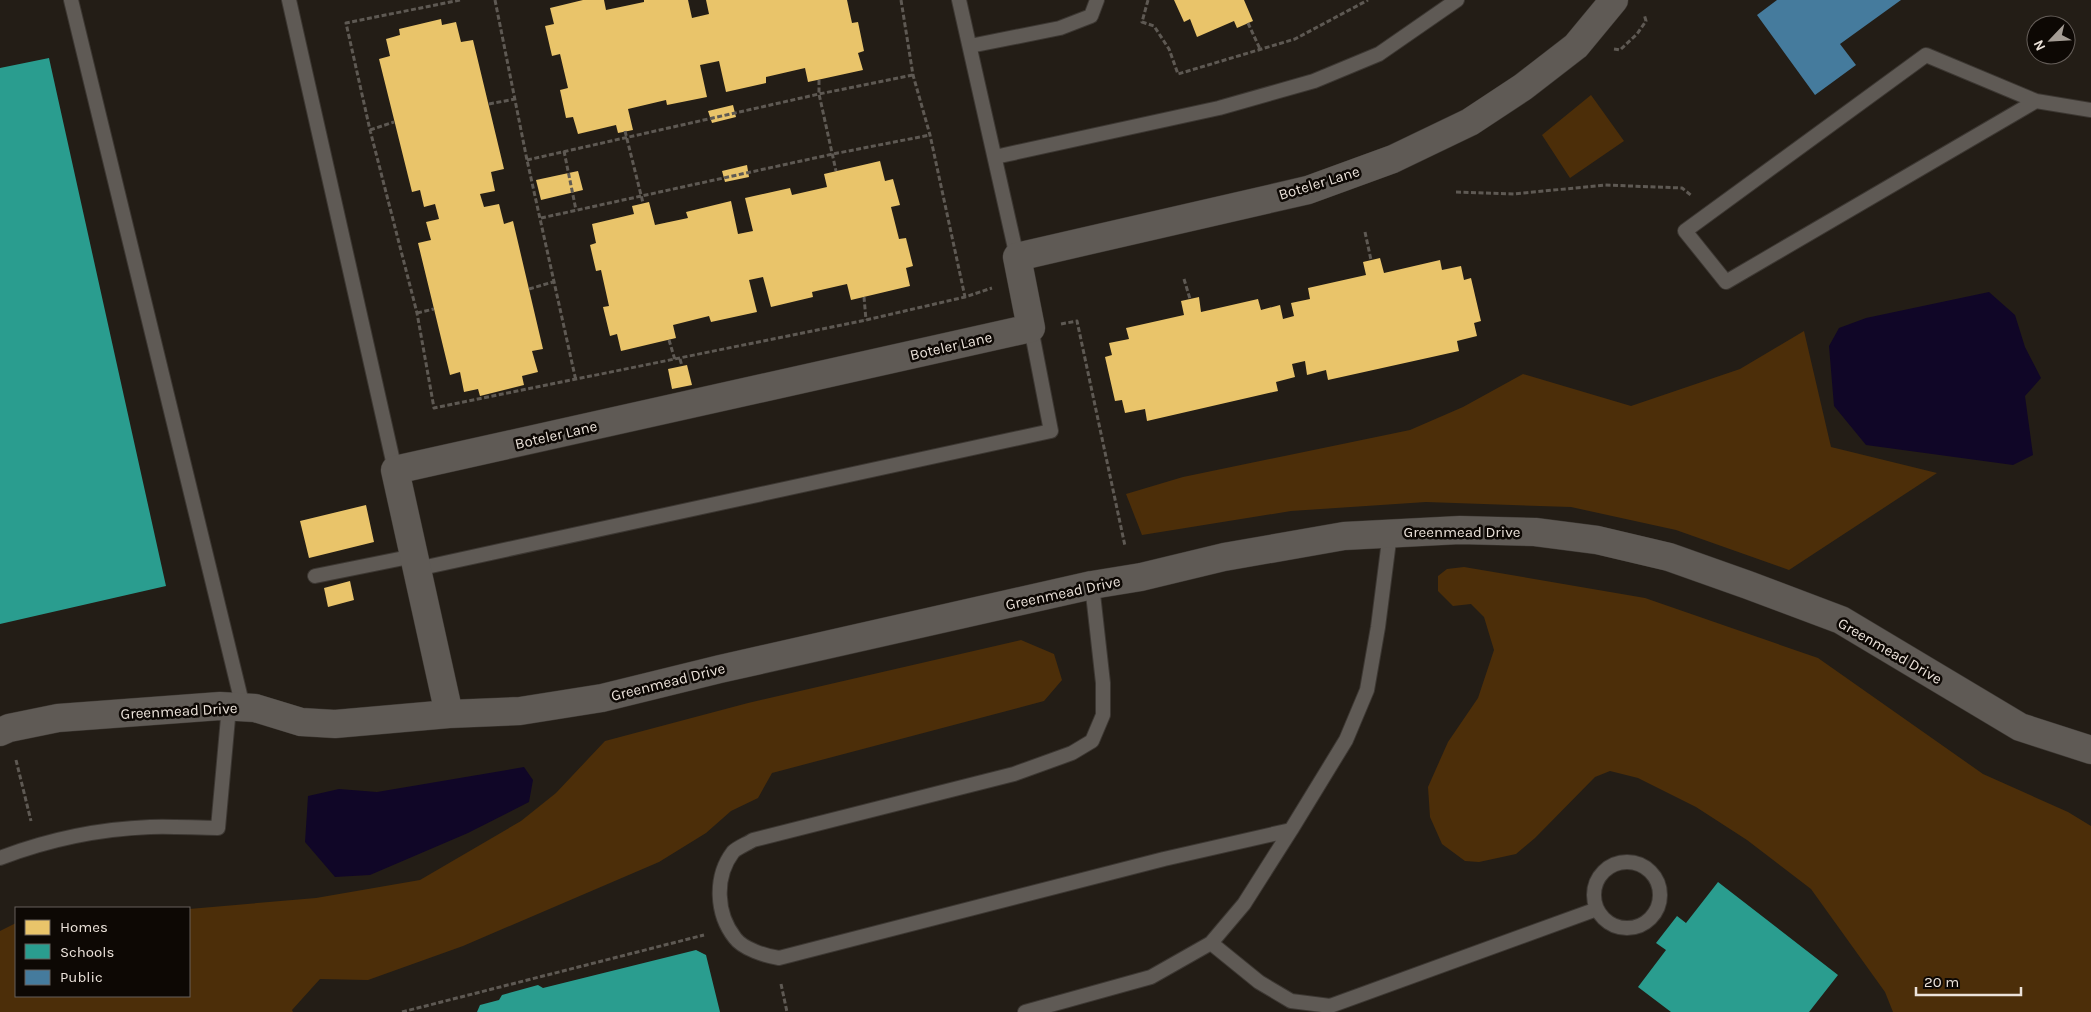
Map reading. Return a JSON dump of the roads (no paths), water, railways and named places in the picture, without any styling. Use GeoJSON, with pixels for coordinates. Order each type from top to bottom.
{"type":"FeatureCollection","features":[{"type":"Feature","properties":{"kind":"street","name":"Boteler Lane"},"geometry":{"type":"LineString","coordinates":[[1019,268],[1308,190],[1394,159],[1470,122],[1523,87],[1576,46],[1614,0]]}},
{"type":"Feature","properties":{"kind":"street"},"geometry":{"type":"LineString","coordinates":[[1019,268],[1031,328]]}},
{"type":"Feature","properties":{"kind":"street","name":"Boteler Lane"},"geometry":{"type":"LineString","coordinates":[[395,470],[1031,328]]}},
{"type":"Feature","properties":{"kind":"street"},"geometry":{"type":"LineString","coordinates":[[395,470],[448,714]]}},
{"type":"Feature","properties":{"kind":"street","name":"Greenmead Drive"},"geometry":{"type":"LineString","coordinates":[[0,732],[9,728],[58,718],[236,707],[255,708],[301,722],[335,724],[448,714],[520,711],[602,698],[720,668],[1092,585],[1141,577],[1224,557],[1344,536],[1460,530],[1535,532],[1597,540],[1669,557],[1841,620],[2020,727],[2091,750]]}},
{"type":"Feature","properties":{"kind":"lane"},"geometry":{"type":"LineString","coordinates":[[0,858],[60,840],[105,832],[149,827],[218,828],[236,707],[71,0]]}},
{"type":"Feature","properties":{"kind":"lane"},"geometry":{"type":"LineString","coordinates":[[289,0],[395,470]]}},
{"type":"Feature","properties":{"kind":"lane"},"geometry":{"type":"LineString","coordinates":[[959,0],[1019,268]]}},
{"type":"Feature","properties":{"kind":"lane"},"geometry":{"type":"LineString","coordinates":[[970,46],[1060,28],[1091,16],[1096,0]]}},
{"type":"Feature","properties":{"kind":"lane"},"geometry":{"type":"LineString","coordinates":[[995,157],[1219,108],[1314,81],[1379,54],[1457,0]]}},
{"type":"Feature","properties":{"kind":"lane"},"geometry":{"type":"LineString","coordinates":[[2036,101],[1726,282],[1686,231],[1926,55],[2036,101],[2091,110]]}},
{"type":"Feature","properties":{"kind":"lane"},"geometry":{"type":"LineString","coordinates":[[314,576],[416,563],[1051,431],[1031,328]]}},
{"type":"Feature","properties":{"kind":"lane"},"geometry":{"type":"LineString","coordinates":[[1025,1012],[1151,977],[1211,943],[1244,904],[1346,740],[1367,690],[1378,627],[1390,533]]}},
{"type":"Feature","properties":{"kind":"lane"},"geometry":{"type":"LineString","coordinates":[[1092,585],[1103,683],[1103,715],[1092,741],[1072,753],[1014,774],[753,840],[734,851],[724,866],[720,888],[721,912],[736,940],[762,955],[780,958],[1164,859],[1291,830]]}},
{"type":"Feature","properties":{"kind":"lane"},"geometry":{"type":"LineString","coordinates":[[1630,862],[1646,868],[1657,881],[1660,898],[1654,915],[1641,926],[1624,929],[1608,923],[1597,909],[1593,893],[1600,876],[1612,865],[1630,862]]}},
{"type":"Feature","properties":{"kind":"lane"},"geometry":{"type":"LineString","coordinates":[[1211,943],[1259,982],[1291,1001],[1330,1006],[1597,909]]}}]}
